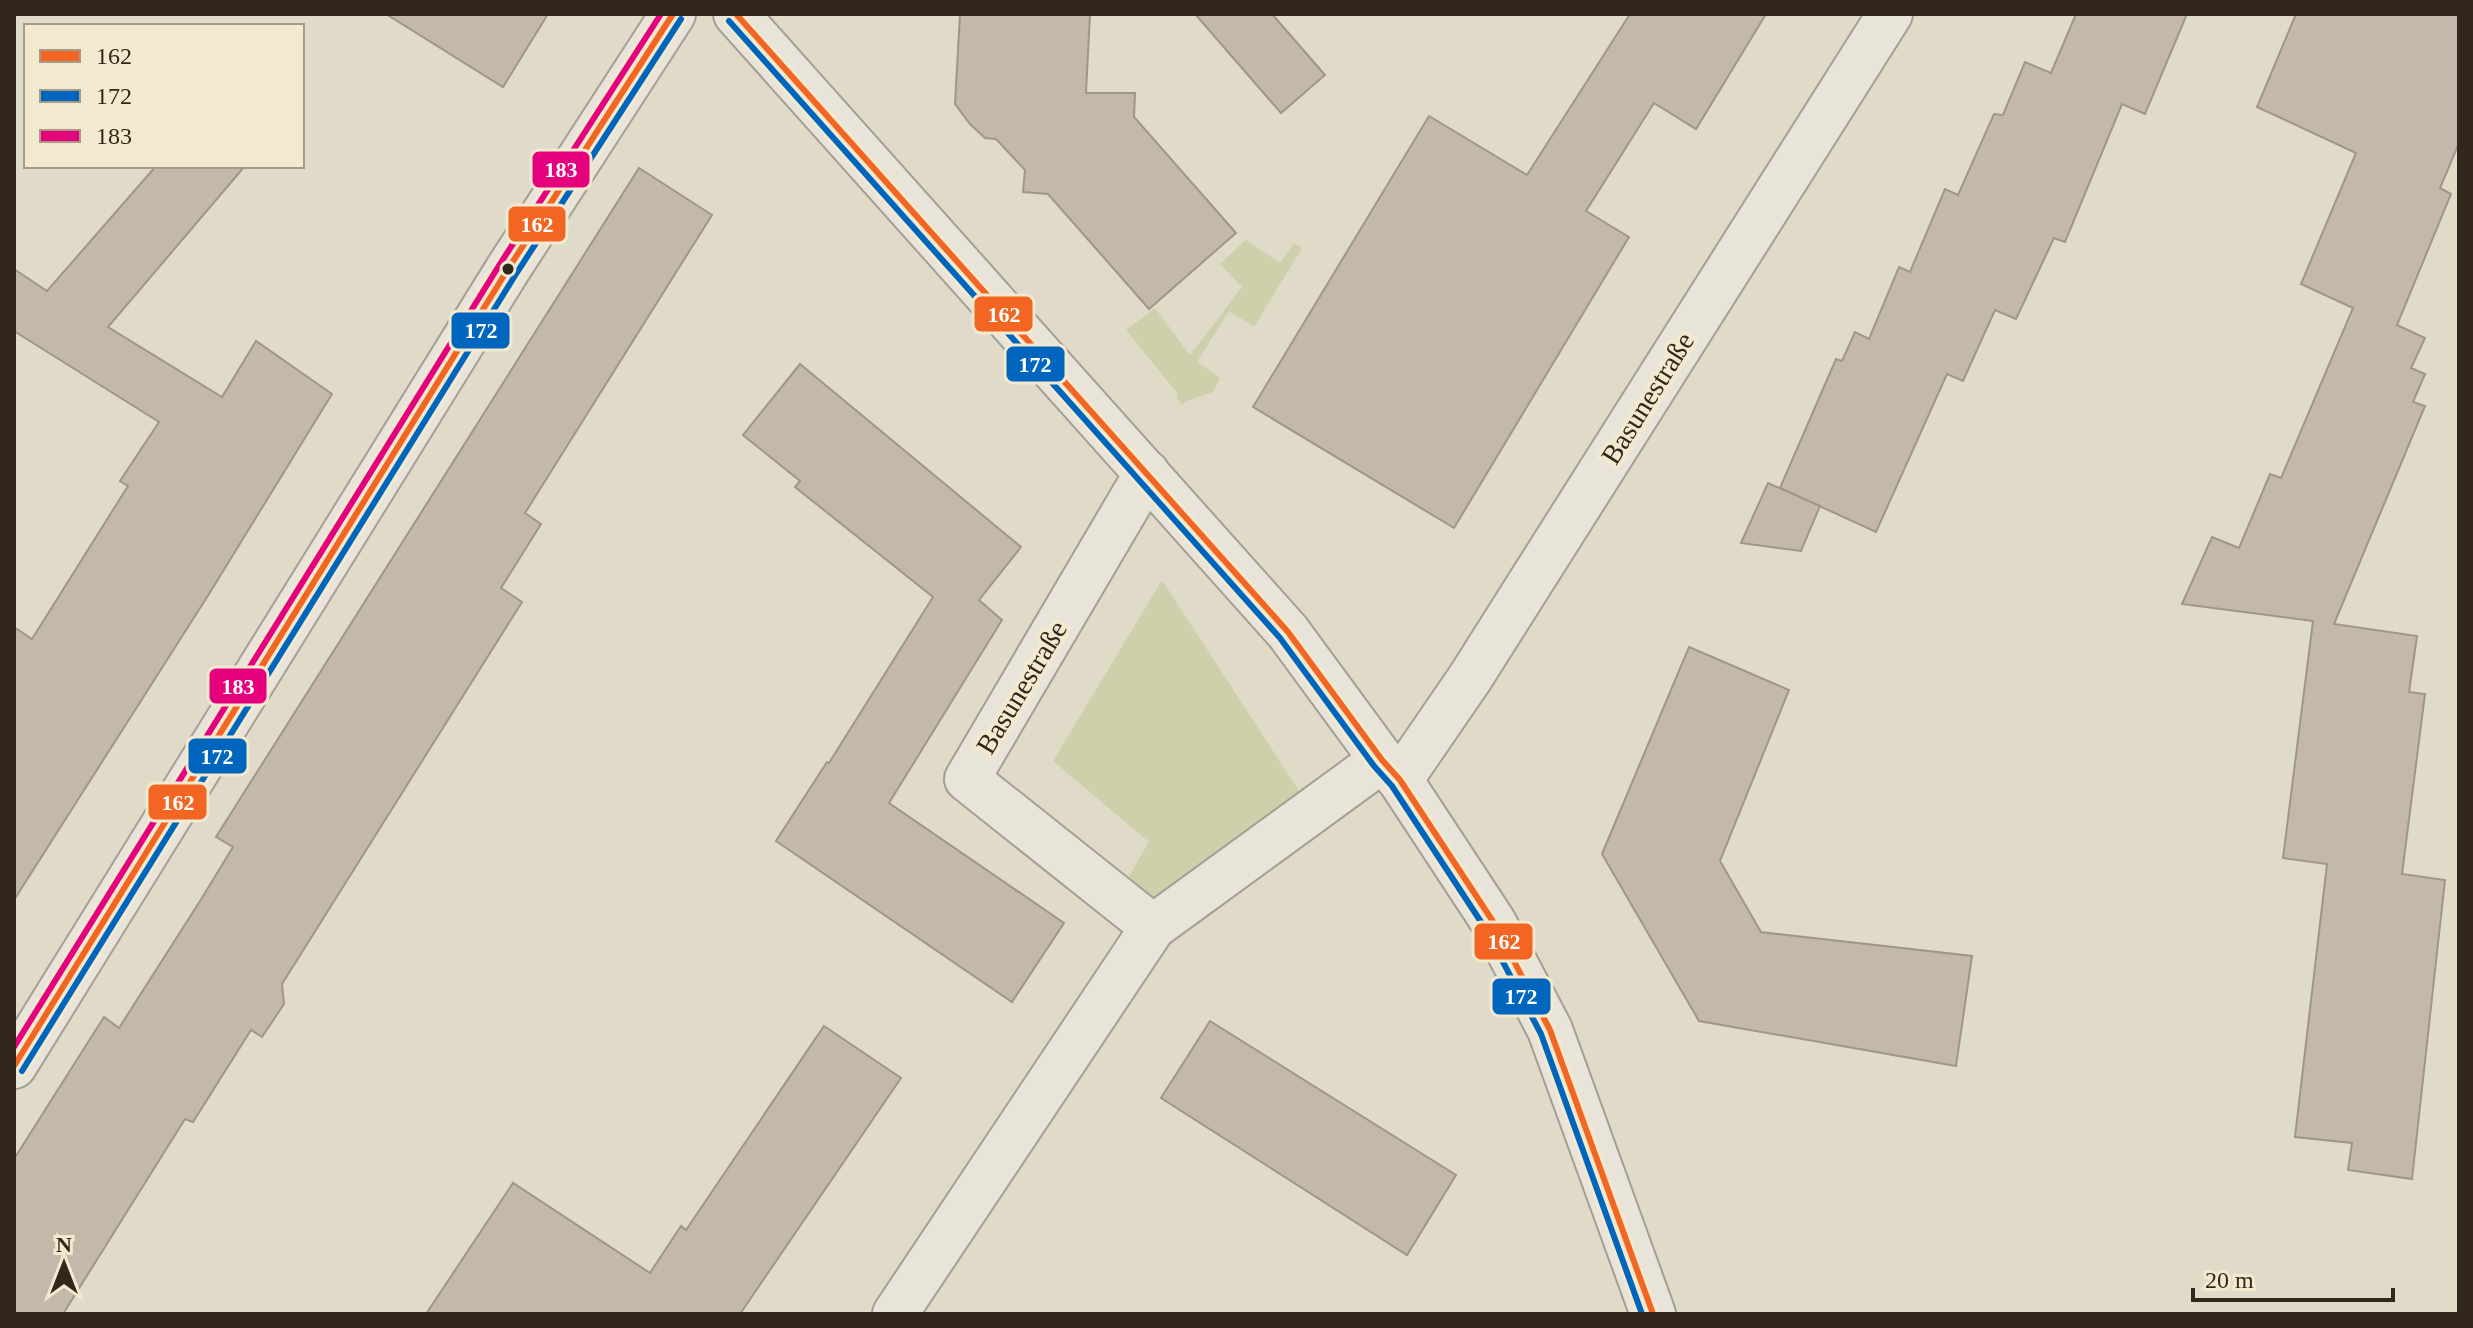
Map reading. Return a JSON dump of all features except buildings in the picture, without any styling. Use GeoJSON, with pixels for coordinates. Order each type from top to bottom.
{"type":"FeatureCollection","features":[{"type":"Feature","properties":{"kind":"street"},"geometry":{"type":"LineString","coordinates":[[14,1066],[508,269],[673,14]]}},
{"type":"Feature","properties":{"kind":"street"},"geometry":{"type":"LineString","coordinates":[[736,14],[1288,632],[1391,770],[1494,923],[1550,1030],[1653,1314]]}},
{"type":"Feature","properties":{"kind":"street","name":"Basunestraße"},"geometry":{"type":"LineString","coordinates":[[895,1314],[1153,927],[1391,770],[1470,678],[1890,14]]}},
{"type":"Feature","properties":{"kind":"street","name":"Basunestraße"},"geometry":{"type":"LineString","coordinates":[[1147,473],[967,779],[1153,927]]}},
{"type":"Feature","properties":{"kind":"green space"},"geometry":{"type":"Polygon","coordinates":[[[1246,240],[1280,263],[1294,243],[1302,248],[1254,327],[1229,311],[1197,362],[1220,378],[1213,392],[1182,405],[1176,397],[1178,394],[1126,330],[1155,308],[1190,355],[1242,287],[1220,264],[1246,240]]]}},
{"type":"Feature","properties":{"kind":"green space"},"geometry":{"type":"Polygon","coordinates":[[[1162,580],[1299,791],[1153,903],[1128,878],[1149,842],[1053,761],[1162,580]]]}},
{"type":"Feature","properties":{"kind":"transit line","name":"183"},"geometry":{"type":"LineString","coordinates":[[14,1047],[500,264],[661,14]]}},
{"type":"Feature","properties":{"kind":"transit line","name":"162"},"geometry":{"type":"LineString","coordinates":[[14,1066],[508,269],[673,14]]}},
{"type":"Feature","properties":{"kind":"transit line","name":"162"},"geometry":{"type":"LineString","coordinates":[[736,14],[1288,632],[1400,780],[1494,923],[1550,1030],[1653,1314]]}},
{"type":"Feature","properties":{"kind":"transit line","name":"172"},"geometry":{"type":"LineString","coordinates":[[22,1071],[516,274],[681,19]]}},
{"type":"Feature","properties":{"kind":"transit line","name":"172"},"geometry":{"type":"LineString","coordinates":[[729,21],[1280,638],[1392,786],[1485,928],[1541,1034],[1642,1314]]}}]}
